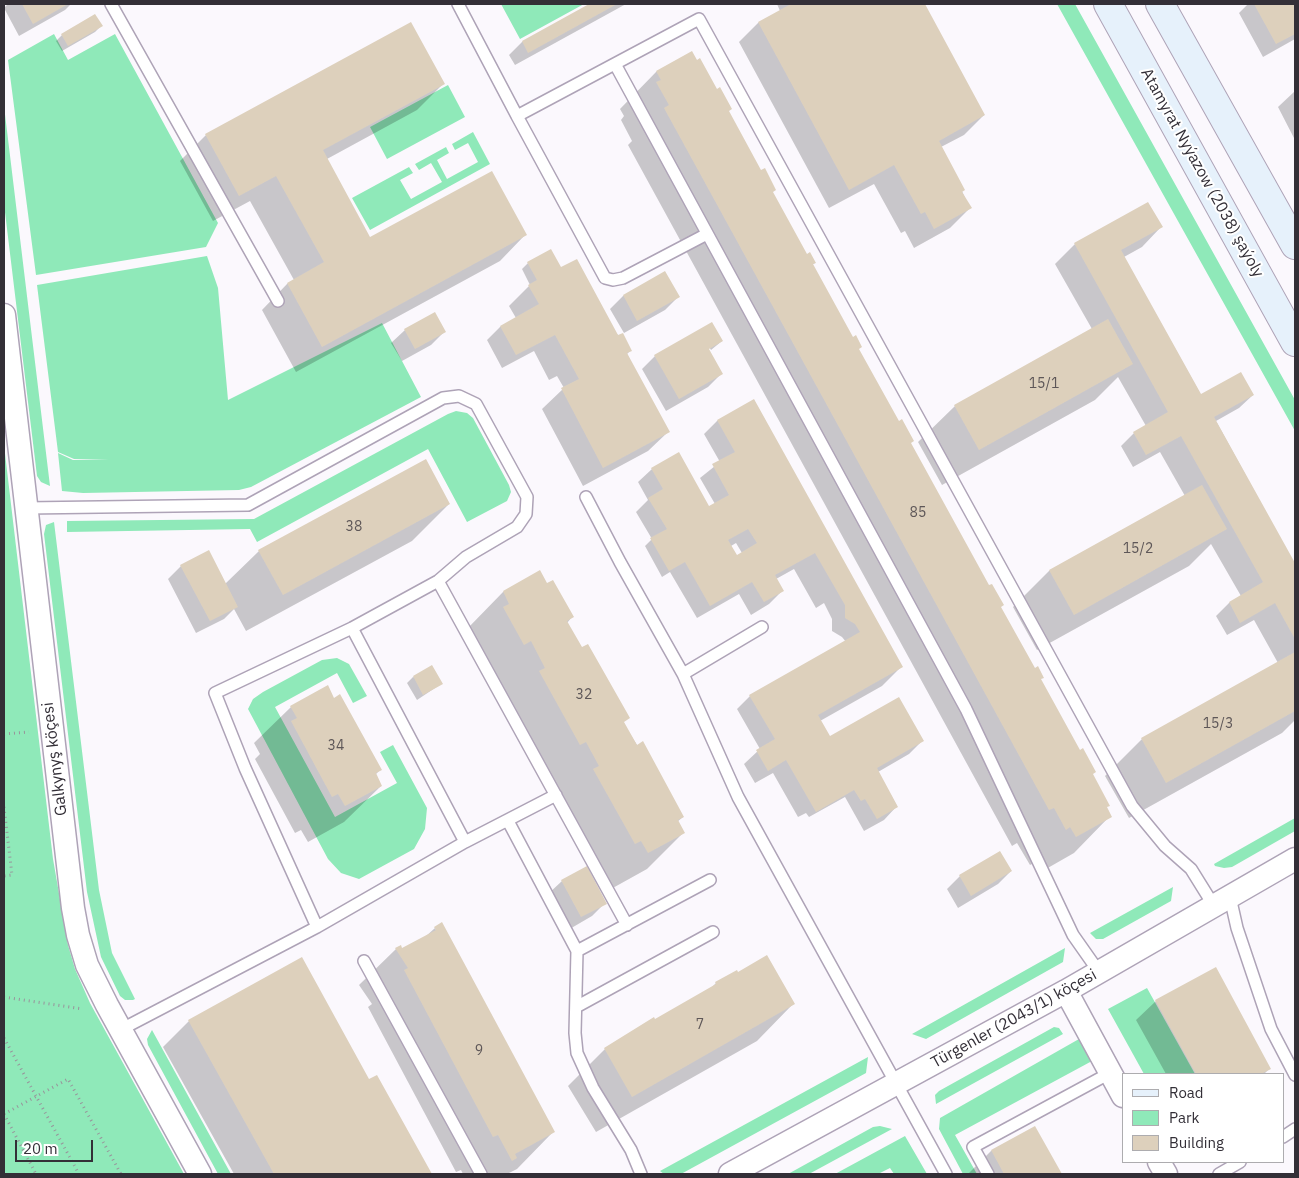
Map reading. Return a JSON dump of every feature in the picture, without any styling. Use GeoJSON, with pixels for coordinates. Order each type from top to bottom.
{"type":"FeatureCollection","features":[{"type":"Feature","properties":{"kind":"main road","name":"Atamyrat Nyýazow (2038) şaýoly"},"geometry":{"type":"LineString","coordinates":[[1108,4],[1295,342]]}},
{"type":"Feature","properties":{"kind":"main road"},"geometry":{"type":"LineString","coordinates":[[1160,4],[1293,234]]}},
{"type":"Feature","properties":{"kind":"street","name":"Galkynyş köçesi"},"geometry":{"type":"LineString","coordinates":[[4,315],[73,908],[87,965],[120,1030],[200,1174]]}},
{"type":"Feature","properties":{"kind":"street","name":"Türgenler (2043/1) köçesi"},"geometry":{"type":"LineString","coordinates":[[730,1174],[1066,991],[1295,859]]}},
{"type":"Feature","properties":{"kind":"street"},"geometry":{"type":"LineString","coordinates":[[1066,991],[1122,1094]]}},
{"type":"Feature","properties":{"kind":"street"},"geometry":{"type":"LineString","coordinates":[[1160,1163],[1166,1174]]}},
{"type":"Feature","properties":{"kind":"lane"},"geometry":{"type":"LineString","coordinates":[[111,4],[278,301]]}},
{"type":"Feature","properties":{"kind":"lane"},"geometry":{"type":"LineString","coordinates":[[458,4],[604,278],[613,280],[623,278],[707,234]]}},
{"type":"Feature","properties":{"kind":"lane"},"geometry":{"type":"LineString","coordinates":[[517,116],[699,20],[1132,806],[1165,846],[1191,869],[1222,902],[1237,928],[1271,1029],[1295,1075]]}},
{"type":"Feature","properties":{"kind":"lane"},"geometry":{"type":"LineString","coordinates":[[615,64],[966,709],[1073,934],[1099,972]]}},
{"type":"Feature","properties":{"kind":"lane"},"geometry":{"type":"LineString","coordinates":[[26,508],[248,505],[444,398],[459,396],[476,404],[527,497],[526,514],[517,527],[466,557],[438,581],[352,628],[215,693],[245,768],[317,926]]}},
{"type":"Feature","properties":{"kind":"lane"},"geometry":{"type":"LineString","coordinates":[[586,497],[683,674],[738,797],[946,1174]]}},
{"type":"Feature","properties":{"kind":"lane"},"geometry":{"type":"LineString","coordinates":[[438,581],[627,925]]}},
{"type":"Feature","properties":{"kind":"lane"},"geometry":{"type":"LineString","coordinates":[[683,674],[762,627]]}},
{"type":"Feature","properties":{"kind":"lane"},"geometry":{"type":"LineString","coordinates":[[352,628],[465,842]]}},
{"type":"Feature","properties":{"kind":"lane"},"geometry":{"type":"LineString","coordinates":[[120,1030],[317,926],[465,842],[556,795]]}},
{"type":"Feature","properties":{"kind":"lane"},"geometry":{"type":"LineString","coordinates":[[508,821],[577,951],[575,1033],[577,1053],[593,1088],[631,1150],[641,1174]]}},
{"type":"Feature","properties":{"kind":"lane"},"geometry":{"type":"LineString","coordinates":[[577,951],[710,880]]}},
{"type":"Feature","properties":{"kind":"lane"},"geometry":{"type":"LineString","coordinates":[[576,1007],[713,932]]}},
{"type":"Feature","properties":{"kind":"lane"},"geometry":{"type":"LineString","coordinates":[[364,961],[481,1174]]}},
{"type":"Feature","properties":{"kind":"lane"},"geometry":{"type":"LineString","coordinates":[[988,1174],[973,1147],[1110,1073]]}},
{"type":"Feature","properties":{"kind":"lane"},"geometry":{"type":"LineString","coordinates":[[1284,1136],[1295,1129]]}},
{"type":"Feature","properties":{"kind":"lane"},"geometry":{"type":"LineString","coordinates":[[1219,1174],[1238,1163]]}},
{"type":"Feature","properties":{"kind":"path"},"geometry":{"type":"LineString","coordinates":[[4,734],[37,731]]}},
{"type":"Feature","properties":{"kind":"path"},"geometry":{"type":"LineString","coordinates":[[4,807],[12,875],[4,876]]}},
{"type":"Feature","properties":{"kind":"path"},"geometry":{"type":"LineString","coordinates":[[4,997],[85,1010]]}},
{"type":"Feature","properties":{"kind":"path"},"geometry":{"type":"LineString","coordinates":[[4,1038],[79,1174]]}},
{"type":"Feature","properties":{"kind":"path"},"geometry":{"type":"LineString","coordinates":[[36,1174],[4,1114],[68,1079],[121,1174]]}},
{"type":"Feature","properties":{"kind":"green space"},"geometry":{"type":"Polygon","coordinates":[[[501,4],[584,4],[520,39],[501,4]]]}},
{"type":"Feature","properties":{"kind":"green space"},"geometry":{"type":"Polygon","coordinates":[[[1057,4],[1075,4],[1295,400],[1295,431],[1057,4]]]}},
{"type":"Feature","properties":{"kind":"green space"},"geometry":{"type":"Polygon","coordinates":[[[54,34],[68,60],[115,34],[218,223],[206,247],[36,275],[8,60],[54,34]]]}},
{"type":"Feature","properties":{"kind":"green space"},"geometry":{"type":"Polygon","coordinates":[[[448,85],[465,117],[387,159],[370,127],[448,85]]]}},
{"type":"Feature","properties":{"kind":"green space"},"geometry":{"type":"Polygon","coordinates":[[[4,106],[50,486],[41,482],[37,476],[4,204],[4,106]]]}},
{"type":"Feature","properties":{"kind":"green space"},"geometry":{"type":"Polygon","coordinates":[[[473,132],[490,164],[370,230],[352,198],[409,167],[413,173],[400,180],[411,199],[442,182],[431,163],[419,170],[415,164],[446,147],[449,153],[437,160],[447,179],[478,162],[468,143],[455,150],[452,144],[473,132]]]}},
{"type":"Feature","properties":{"kind":"green space"},"geometry":{"type":"Polygon","coordinates":[[[207,256],[218,288],[228,400],[382,323],[421,397],[251,487],[239,490],[83,493],[62,491],[58,453],[73,460],[109,460],[74,459],[58,452],[37,285],[207,256]]]}},
{"type":"Feature","properties":{"kind":"green space"},"geometry":{"type":"Polygon","coordinates":[[[456,411],[467,413],[473,418],[511,492],[507,501],[467,522],[428,449],[257,542],[250,529],[67,532],[67,521],[254,519],[456,411]]]}},
{"type":"Feature","properties":{"kind":"green space"},"geometry":{"type":"Polygon","coordinates":[[[4,445],[53,859],[68,945],[75,969],[90,1003],[184,1174],[4,1174],[4,445]]]}},
{"type":"Feature","properties":{"kind":"green space"},"geometry":{"type":"Polygon","coordinates":[[[54,522],[99,890],[112,953],[135,999],[133,1000],[125,1000],[120,996],[101,957],[87,892],[44,534],[46,525],[54,522]]]}},
{"type":"Feature","properties":{"kind":"green space"},"geometry":{"type":"Polygon","coordinates":[[[337,658],[349,664],[367,696],[353,703],[337,673],[275,707],[335,817],[397,783],[380,752],[393,745],[427,808],[425,829],[414,849],[359,879],[341,873],[328,859],[248,709],[253,699],[263,692],[322,660],[337,658]]]}},
{"type":"Feature","properties":{"kind":"green space"},"geometry":{"type":"Polygon","coordinates":[[[1295,818],[1295,831],[1232,867],[1215,866],[1214,864],[1295,818]]]}},
{"type":"Feature","properties":{"kind":"green space"},"geometry":{"type":"Polygon","coordinates":[[[1173,887],[1171,901],[1103,939],[1096,939],[1090,933],[1173,887]]]}},
{"type":"Feature","properties":{"kind":"green space"},"geometry":{"type":"Polygon","coordinates":[[[1065,948],[1063,962],[926,1039],[912,1034],[1065,948]]]}},
{"type":"Feature","properties":{"kind":"green space"},"geometry":{"type":"Polygon","coordinates":[[[1147,988],[1194,1073],[1143,1073],[1108,1009],[1147,988]]]}},
{"type":"Feature","properties":{"kind":"green space"},"geometry":{"type":"Polygon","coordinates":[[[1054,1027],[1059,1028],[1063,1034],[936,1104],[935,1095],[939,1091],[1054,1027]]]}},
{"type":"Feature","properties":{"kind":"green space"},"geometry":{"type":"Polygon","coordinates":[[[152,1030],[231,1174],[218,1174],[148,1045],[147,1039],[152,1030]]]}},
{"type":"Feature","properties":{"kind":"green space"},"geometry":{"type":"Polygon","coordinates":[[[1079,1039],[1092,1061],[955,1135],[977,1174],[963,1174],[939,1129],[940,1118],[1079,1039]]]}},
{"type":"Feature","properties":{"kind":"green space"},"geometry":{"type":"Polygon","coordinates":[[[868,1057],[866,1073],[681,1174],[664,1174],[660,1171],[868,1057]]]}},
{"type":"Feature","properties":{"kind":"green space"},"geometry":{"type":"Polygon","coordinates":[[[880,1126],[892,1129],[809,1174],[788,1174],[873,1127],[880,1126]]]}},
{"type":"Feature","properties":{"kind":"green space"},"geometry":{"type":"Polygon","coordinates":[[[905,1136],[927,1174],[894,1174],[890,1168],[878,1174],[835,1174],[905,1136]]]}},
{"type":"Feature","properties":{"kind":"building"},"geometry":{"type":"Polygon","coordinates":[[[22,4],[68,4],[33,24],[22,4]]]}},
{"type":"Feature","properties":{"kind":"building"},"geometry":{"type":"Polygon","coordinates":[[[589,4],[617,4],[528,53],[522,41],[589,4]]]}},
{"type":"Feature","properties":{"kind":"building"},"geometry":{"type":"Polygon","coordinates":[[[791,4],[925,4],[985,115],[939,141],[965,190],[962,192],[972,208],[934,229],[925,212],[921,214],[894,165],[849,190],[758,22],[791,4]]]}},
{"type":"Feature","properties":{"kind":"building"},"geometry":{"type":"Polygon","coordinates":[[[1254,4],[1295,4],[1295,34],[1276,44],[1254,4]]]}},
{"type":"Feature","properties":{"kind":"building"},"geometry":{"type":"Polygon","coordinates":[[[95,14],[103,26],[68,46],[61,34],[95,14]]]}},
{"type":"Feature","properties":{"kind":"building"},"geometry":{"type":"Polygon","coordinates":[[[411,22],[445,84],[323,150],[370,237],[492,171],[527,235],[322,347],[287,283],[324,262],[276,176],[239,196],[205,134],[411,22]]]}},
{"type":"Feature","properties":{"kind":"building"},"geometry":{"type":"Polygon","coordinates":[[[692,51],[697,60],[700,58],[717,89],[720,87],[732,109],[729,111],[761,170],[765,168],[776,190],[773,192],[807,254],[810,252],[816,263],[813,264],[853,337],[856,335],[862,347],[859,349],[899,421],[902,419],[914,441],[911,443],[989,585],[992,584],[1004,605],[1001,607],[1035,668],[1038,666],[1044,678],[1041,679],[1080,750],[1083,748],[1096,772],[1093,774],[1110,806],[1107,807],[1112,817],[1076,837],[1070,827],[1066,830],[1054,808],[1049,810],[664,108],[669,105],[656,82],[661,80],[656,71],[692,51]]]}},
{"type":"Feature","properties":{"kind":"building"},"geometry":{"type":"Polygon","coordinates":[[[1148,202],[1163,227],[1121,250],[1201,394],[1241,372],[1254,395],[1214,417],[1295,563],[1295,639],[1275,603],[1240,623],[1229,602],[1263,582],[1181,436],[1146,455],[1133,432],[1168,412],[1074,243],[1148,202]]]}},
{"type":"Feature","properties":{"kind":"building"},"geometry":{"type":"Polygon","coordinates":[[[551,249],[561,267],[577,259],[618,335],[623,333],[632,351],[627,353],[670,432],[603,468],[561,388],[579,379],[555,335],[516,355],[500,326],[539,304],[528,285],[537,280],[527,262],[551,249]]]}},
{"type":"Feature","properties":{"kind":"building"},"geometry":{"type":"Polygon","coordinates":[[[665,271],[680,297],[637,321],[623,295],[665,271]]]}},
{"type":"Feature","properties":{"kind":"building"},"geometry":{"type":"Polygon","coordinates":[[[435,312],[446,332],[415,349],[404,329],[435,312]]]}},
{"type":"Feature","properties":{"kind":"building"},"geometry":{"type":"Polygon","coordinates":[[[1108,319],[1133,364],[979,450],[954,405],[1108,319]]]}},
{"type":"Feature","properties":{"kind":"building"},"geometry":{"type":"Polygon","coordinates":[[[712,322],[723,341],[709,349],[723,374],[679,399],[654,355],[712,322]]]}},
{"type":"Feature","properties":{"kind":"building"},"geometry":{"type":"Polygon","coordinates":[[[754,399],[903,667],[818,715],[830,736],[899,697],[924,741],[877,768],[898,807],[877,819],[865,799],[861,801],[854,790],[816,812],[786,760],[768,771],[756,750],[775,739],[749,695],[860,632],[855,624],[845,618],[845,605],[815,553],[775,575],[784,591],[764,602],[752,582],[710,606],[685,562],[669,571],[650,538],[667,529],[648,498],[663,489],[651,468],[679,452],[709,506],[729,495],[712,464],[735,452],[717,420],[754,399]],[[748,529],[728,540],[737,555],[757,543],[748,529]]]}},
{"type":"Feature","properties":{"kind":"building"},"geometry":{"type":"Polygon","coordinates":[[[426,459],[450,504],[283,595],[258,550],[426,459]]]}},
{"type":"Feature","properties":{"kind":"building"},"geometry":{"type":"Polygon","coordinates":[[[1202,485],[1227,529],[1074,615],[1049,570],[1202,485]]]}},
{"type":"Feature","properties":{"kind":"building"},"geometry":{"type":"Polygon","coordinates":[[[209,550],[238,607],[210,621],[180,565],[209,550]]]}},
{"type":"Feature","properties":{"kind":"building"},"geometry":{"type":"Polygon","coordinates":[[[540,570],[547,583],[553,580],[574,617],[567,621],[582,647],[588,644],[630,718],[624,722],[637,745],[643,741],[684,817],[678,820],[685,833],[648,853],[641,841],[635,844],[593,769],[599,766],[586,742],[580,745],[539,671],[545,668],[531,641],[524,645],[503,607],[509,604],[503,591],[540,570]]]}},
{"type":"Feature","properties":{"kind":"building"},"geometry":{"type":"Polygon","coordinates":[[[1295,652],[1295,711],[1166,783],[1141,738],[1295,652]]]}},
{"type":"Feature","properties":{"kind":"building"},"geometry":{"type":"Polygon","coordinates":[[[432,665],[443,684],[423,695],[413,676],[432,665]]]}},
{"type":"Feature","properties":{"kind":"building"},"geometry":{"type":"Polygon","coordinates":[[[328,685],[334,698],[340,694],[382,770],[376,773],[382,786],[345,806],[338,794],[332,797],[291,721],[297,718],[290,706],[328,685]]]}},
{"type":"Feature","properties":{"kind":"building"},"geometry":{"type":"Polygon","coordinates":[[[1000,851],[1012,871],[971,896],[959,875],[1000,851]]]}},
{"type":"Feature","properties":{"kind":"building"},"geometry":{"type":"Polygon","coordinates":[[[587,866],[607,904],[581,917],[561,880],[587,866]]]}},
{"type":"Feature","properties":{"kind":"building"},"geometry":{"type":"Polygon","coordinates":[[[442,922],[555,1132],[515,1154],[517,1158],[512,1161],[498,1135],[493,1137],[404,970],[408,968],[395,948],[401,945],[402,948],[436,930],[434,927],[442,922]]]}},
{"type":"Feature","properties":{"kind":"building"},"geometry":{"type":"Polygon","coordinates":[[[767,955],[795,1004],[632,1097],[604,1048],[654,1017],[655,1019],[716,984],[715,982],[737,970],[738,972],[767,955]]]}},
{"type":"Feature","properties":{"kind":"building"},"geometry":{"type":"Polygon","coordinates":[[[302,957],[369,1079],[377,1075],[432,1174],[274,1174],[188,1020],[302,957]]]}},
{"type":"Feature","properties":{"kind":"building"},"geometry":{"type":"Polygon","coordinates":[[[1216,967],[1271,1069],[1263,1073],[1195,1073],[1155,1000],[1216,967]]]}},
{"type":"Feature","properties":{"kind":"building"},"geometry":{"type":"Polygon","coordinates":[[[1035,1126],[1062,1174],[1004,1174],[991,1150],[1035,1126]]]}}]}
